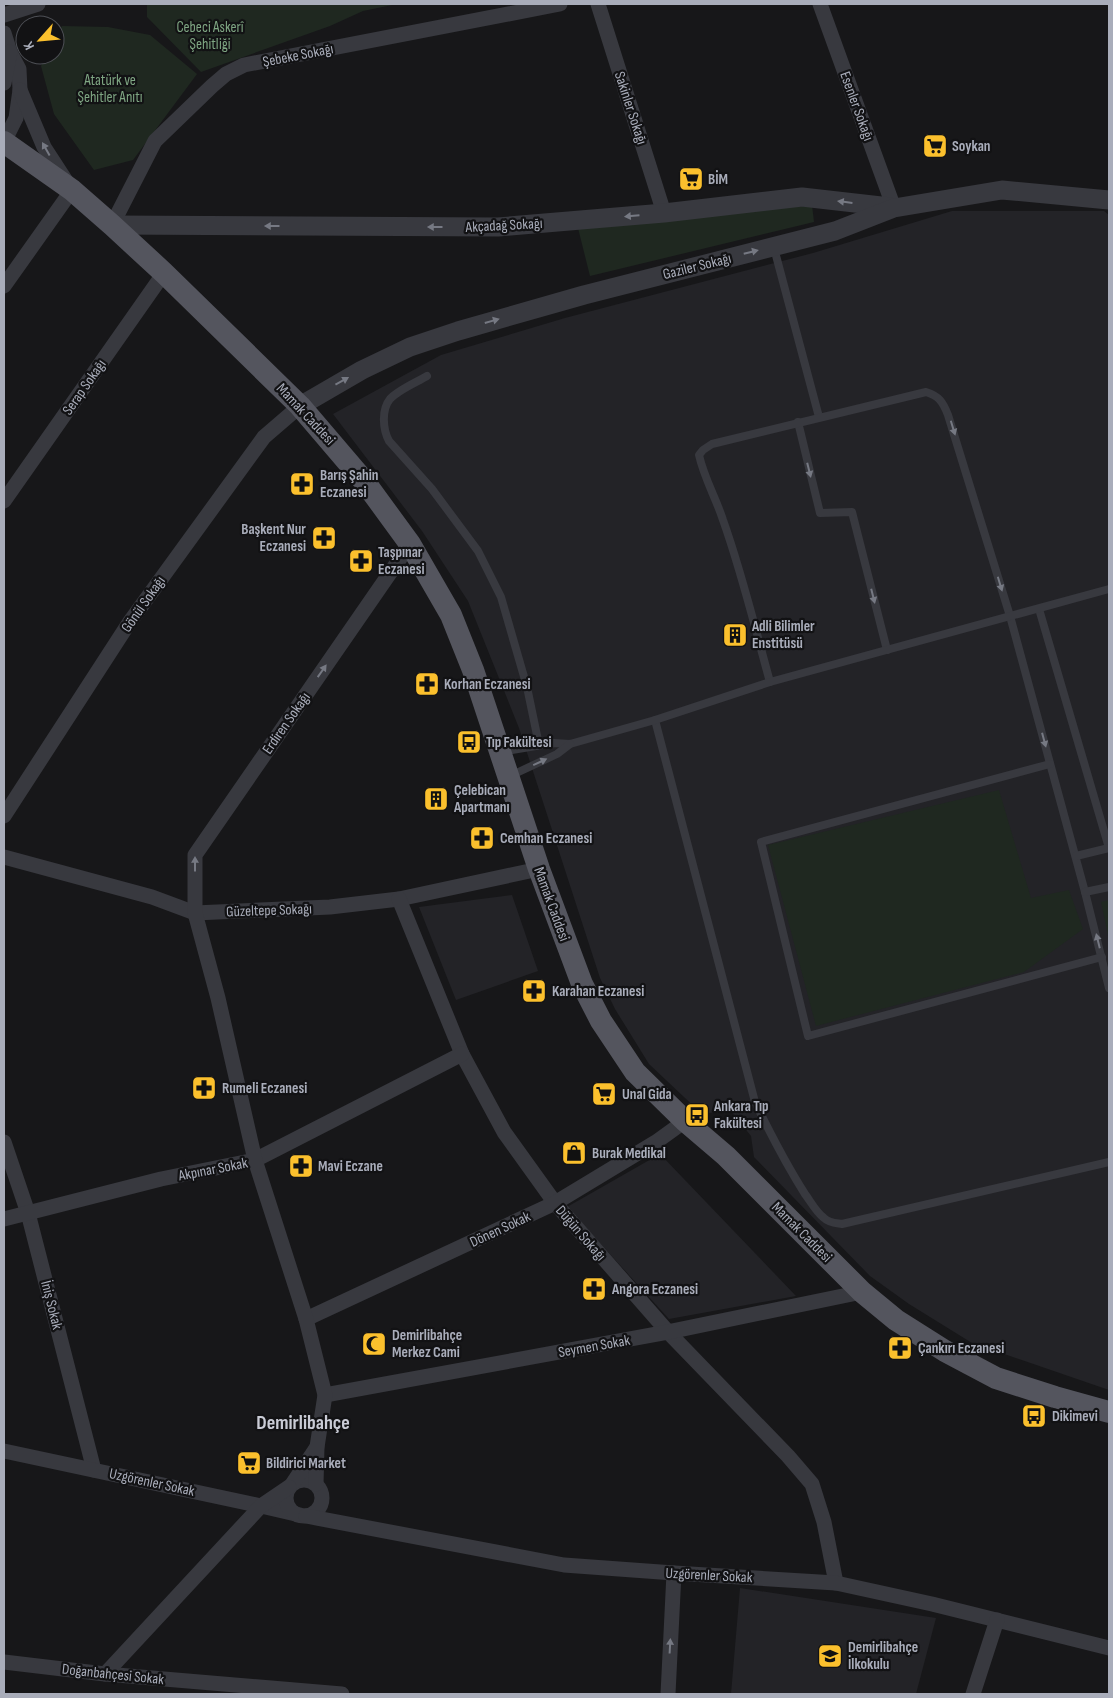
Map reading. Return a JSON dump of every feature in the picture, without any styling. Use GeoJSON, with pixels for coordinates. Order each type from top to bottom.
{"type":"FeatureCollection","features":[{"type":"Feature","properties":{"kind":"main road","name":"Mamak Caddesi"},"geometry":{"type":"LineString","coordinates":[[4,142],[72,190],[112,225],[300,406],[364,481],[410,544],[451,615],[473,670],[539,868],[582,984],[601,1020],[635,1072],[685,1121],[726,1156],[862,1292],[904,1326],[945,1352],[996,1378],[1109,1412]]}},
{"type":"Feature","properties":{"kind":"street"},"geometry":{"type":"LineString","coordinates":[[4,16],[38,4]]}},
{"type":"Feature","properties":{"kind":"street","name":"Şebeke Sokağı"},"geometry":{"type":"LineString","coordinates":[[112,225],[155,141],[226,74],[244,65],[560,4]]}},
{"type":"Feature","properties":{"kind":"street","name":"Sakinler Sokağı"},"geometry":{"type":"LineString","coordinates":[[598,4],[664,213]]}},
{"type":"Feature","properties":{"kind":"street","name":"Esenler Sokağı"},"geometry":{"type":"LineString","coordinates":[[820,4],[894,208]]}},
{"type":"Feature","properties":{"kind":"street"},"geometry":{"type":"LineString","coordinates":[[4,33],[10,52],[19,69],[20,90],[16,118],[4,142]]}},
{"type":"Feature","properties":{"kind":"street"},"geometry":{"type":"LineString","coordinates":[[4,82],[10,52]]}},
{"type":"Feature","properties":{"kind":"street"},"geometry":{"type":"LineString","coordinates":[[4,286],[72,190],[44,147],[20,90]]}},
{"type":"Feature","properties":{"kind":"street","name":"Gaziler Sokağı"},"geometry":{"type":"LineString","coordinates":[[300,406],[362,370],[410,347],[458,331],[584,295],[835,231],[894,208],[1002,190],[1109,200]]}},
{"type":"Feature","properties":{"kind":"street","name":"Akçadağ Sokağı"},"geometry":{"type":"LineString","coordinates":[[112,225],[498,227],[664,213],[802,197],[894,208]]}},
{"type":"Feature","properties":{"kind":"street","name":"Serap Sokağı"},"geometry":{"type":"LineString","coordinates":[[4,501],[164,273]]}},
{"type":"Feature","properties":{"kind":"street","name":"Gönül Sokağı"},"geometry":{"type":"LineString","coordinates":[[4,816],[147,598],[264,437],[300,406]]}},
{"type":"Feature","properties":{"kind":"street","name":"Erdiren Sokağı"},"geometry":{"type":"LineString","coordinates":[[325,1395],[306,1319],[255,1160],[218,998],[195,913],[195,855],[410,544]]}},
{"type":"Feature","properties":{"kind":"street","name":"Güzeltepe Sokağı"},"geometry":{"type":"LineString","coordinates":[[4,857],[152,897],[195,913],[330,907],[399,899],[539,868]]}},
{"type":"Feature","properties":{"kind":"street","name":"Düğün Sokağı"},"geometry":{"type":"LineString","coordinates":[[399,899],[462,1054],[504,1132],[555,1204],[668,1332],[788,1456],[812,1484],[824,1522],[836,1582]]}},
{"type":"Feature","properties":{"kind":"street","name":"Akpınar Sokak"},"geometry":{"type":"LineString","coordinates":[[4,1219],[161,1179],[255,1160],[462,1054]]}},
{"type":"Feature","properties":{"kind":"street","name":"Dönen Sokak"},"geometry":{"type":"LineString","coordinates":[[306,1319],[555,1204],[656,1142],[685,1121]]}},
{"type":"Feature","properties":{"kind":"street","name":"İniş Sokak"},"geometry":{"type":"LineString","coordinates":[[4,1142],[28,1213],[94,1470]]}},
{"type":"Feature","properties":{"kind":"street","name":"Seymen Sokak"},"geometry":{"type":"LineString","coordinates":[[325,1395],[668,1332],[862,1292]]}},
{"type":"Feature","properties":{"kind":"street"},"geometry":{"type":"LineString","coordinates":[[317,1447],[291,1485],[286,1499],[287,1505],[295,1514],[303,1516],[316,1511],[321,1502],[317,1447],[325,1395]]}},
{"type":"Feature","properties":{"kind":"street","name":"Uzgörenler Sokak"},"geometry":{"type":"LineString","coordinates":[[4,1451],[303,1516],[564,1565],[674,1574],[836,1582],[1109,1648]]}},
{"type":"Feature","properties":{"kind":"street"},"geometry":{"type":"LineString","coordinates":[[105,1674],[261,1506],[291,1485],[299,1480],[305,1480],[319,1490],[335,1522]]}},
{"type":"Feature","properties":{"kind":"street"},"geometry":{"type":"LineString","coordinates":[[668,1694],[674,1574]]}},
{"type":"Feature","properties":{"kind":"street"},"geometry":{"type":"LineString","coordinates":[[973,1694],[996,1620]]}},
{"type":"Feature","properties":{"kind":"street","name":"Doğanbahçesi Sokak"},"geometry":{"type":"LineString","coordinates":[[4,1662],[105,1674],[342,1694]]}},
{"type":"Feature","properties":{"kind":"lane"},"geometry":{"type":"LineString","coordinates":[[773,247],[819,417]]}},
{"type":"Feature","properties":{"kind":"lane"},"geometry":{"type":"LineString","coordinates":[[427,376],[389,400],[384,413],[384,432],[388,441],[432,489],[478,552],[501,597],[527,687],[539,745]]}},
{"type":"Feature","properties":{"kind":"lane"},"geometry":{"type":"LineString","coordinates":[[770,682],[728,537],[712,490],[701,466],[699,455],[712,444],[798,422],[926,392],[936,395],[942,401],[948,415],[1010,616],[1076,856],[1109,988]]}},
{"type":"Feature","properties":{"kind":"lane"},"geometry":{"type":"LineString","coordinates":[[798,422],[820,513],[852,512],[887,650]]}},
{"type":"Feature","properties":{"kind":"lane"},"geometry":{"type":"LineString","coordinates":[[500,752],[554,743],[570,744],[655,720],[770,682],[1109,589]]}},
{"type":"Feature","properties":{"kind":"lane"},"geometry":{"type":"LineString","coordinates":[[1039,609],[1109,848],[1076,856]]}},
{"type":"Feature","properties":{"kind":"lane"},"geometry":{"type":"LineString","coordinates":[[655,720],[755,1102],[778,1149],[816,1210],[825,1219],[842,1224],[1109,1162]]}},
{"type":"Feature","properties":{"kind":"lane"},"geometry":{"type":"LineString","coordinates":[[509,776],[557,754],[570,744]]}},
{"type":"Feature","properties":{"kind":"lane"},"geometry":{"type":"LineString","coordinates":[[1050,764],[761,842],[808,1036],[1102,957]]}},
{"type":"Feature","properties":{"kind":"lane"},"geometry":{"type":"LineString","coordinates":[[1085,892],[1109,888]]}},
{"type":"Feature","properties":{"kind":"shaded area"},"geometry":{"type":"Polygon","coordinates":[[[952,211],[1104,211],[1109,215],[1109,1390],[972,1343],[909,1304],[870,1276],[754,1157],[751,1136],[730,1110],[702,1114],[649,1064],[615,1009],[600,978],[519,728],[468,601],[422,531],[333,414],[441,355],[565,318],[813,253],[952,211]]]}},
{"type":"Feature","properties":{"kind":"shaded area"},"geometry":{"type":"Polygon","coordinates":[[[512,895],[538,971],[456,1000],[419,907],[512,895]]]}},
{"type":"Feature","properties":{"kind":"shaded area"},"geometry":{"type":"Polygon","coordinates":[[[660,1154],[796,1296],[669,1319],[567,1207],[660,1154]]]}},
{"type":"Feature","properties":{"kind":"shaded area","name":"Demirlibahçe İlkokulu"},"geometry":{"type":"Polygon","coordinates":[[[740,1588],[936,1618],[916,1694],[731,1694],[740,1588]]]}},
{"type":"Feature","properties":{"kind":"green space","name":"Cebeci Askerî Şehitliği"},"geometry":{"type":"Polygon","coordinates":[[[147,4],[397,4],[363,11],[330,26],[201,72],[147,17],[147,4]]]}},
{"type":"Feature","properties":{"kind":"green space","name":"Atatürk ve Şehitler Anıtı"},"geometry":{"type":"Polygon","coordinates":[[[65,26],[108,27],[150,35],[197,74],[133,160],[94,170],[54,114],[41,66],[65,65],[65,26]]]}},
{"type":"Feature","properties":{"kind":"green space"},"geometry":{"type":"Polygon","coordinates":[[[812,205],[814,222],[590,276],[578,228],[812,205]]]}},
{"type":"Feature","properties":{"kind":"green space"},"geometry":{"type":"Polygon","coordinates":[[[999,790],[1031,898],[1069,890],[1083,929],[1024,972],[816,1026],[768,845],[999,790]]]}},
{"type":"Feature","properties":{"kind":"green space"},"geometry":{"type":"Polygon","coordinates":[[[1109,900],[1109,940],[1101,902],[1109,900]]]}},
{"type":"Feature","properties":{"kind":"place","name":"Soykan"},"geometry":{"type":"Point","coordinates":[935,146]}},
{"type":"Feature","properties":{"kind":"place","name":"BİM"},"geometry":{"type":"Point","coordinates":[691,179]}},
{"type":"Feature","properties":{"kind":"place","name":"Barış Şahin Eczanesi"},"geometry":{"type":"Point","coordinates":[302,484]}},
{"type":"Feature","properties":{"kind":"place","name":"Başkent Nur Eczanesi"},"geometry":{"type":"Point","coordinates":[324,538]}},
{"type":"Feature","properties":{"kind":"place","name":"Taşpınar Eczanesi"},"geometry":{"type":"Point","coordinates":[361,561]}},
{"type":"Feature","properties":{"kind":"place","name":"Adli Bilimler Enstitüsü"},"geometry":{"type":"Point","coordinates":[735,635]}},
{"type":"Feature","properties":{"kind":"place","name":"Korhan Eczanesi"},"geometry":{"type":"Point","coordinates":[427,684]}},
{"type":"Feature","properties":{"kind":"place","name":"Tıp Fakültesi"},"geometry":{"type":"Point","coordinates":[469,742]}},
{"type":"Feature","properties":{"kind":"place","name":"Çelebican Apartmanı"},"geometry":{"type":"Point","coordinates":[436,799]}},
{"type":"Feature","properties":{"kind":"place","name":"Cemhan Eczanesi"},"geometry":{"type":"Point","coordinates":[482,838]}},
{"type":"Feature","properties":{"kind":"place","name":"Karahan Eczanesi"},"geometry":{"type":"Point","coordinates":[534,991]}},
{"type":"Feature","properties":{"kind":"place","name":"Rumeli Eczanesi"},"geometry":{"type":"Point","coordinates":[204,1088]}},
{"type":"Feature","properties":{"kind":"place","name":"Unal Gida"},"geometry":{"type":"Point","coordinates":[604,1094]}},
{"type":"Feature","properties":{"kind":"place","name":"Ankara Tıp Fakültesi"},"geometry":{"type":"Point","coordinates":[697,1115]}},
{"type":"Feature","properties":{"kind":"place","name":"Burak Medikal"},"geometry":{"type":"Point","coordinates":[574,1153]}},
{"type":"Feature","properties":{"kind":"place","name":"Mavi Eczane"},"geometry":{"type":"Point","coordinates":[301,1166]}},
{"type":"Feature","properties":{"kind":"place","name":"Angora Eczanesi"},"geometry":{"type":"Point","coordinates":[594,1289]}},
{"type":"Feature","properties":{"kind":"place","name":"Demirlibahçe Merkez Cami"},"geometry":{"type":"Point","coordinates":[374,1344]}},
{"type":"Feature","properties":{"kind":"place","name":"Çankırı Eczanesi"},"geometry":{"type":"Point","coordinates":[900,1348]}},
{"type":"Feature","properties":{"kind":"place","name":"Dikimevi"},"geometry":{"type":"Point","coordinates":[1034,1416]}},
{"type":"Feature","properties":{"kind":"place","name":"Bildirici Market"},"geometry":{"type":"Point","coordinates":[249,1463]}},
{"type":"Feature","properties":{"kind":"place","name":"Demirlibahçe İlkokulu"},"geometry":{"type":"Point","coordinates":[830,1656]}},
{"type":"Feature","properties":{"kind":"district","name":"Demirlibahçe"},"geometry":{"type":"Point","coordinates":[303,1422]}}]}
